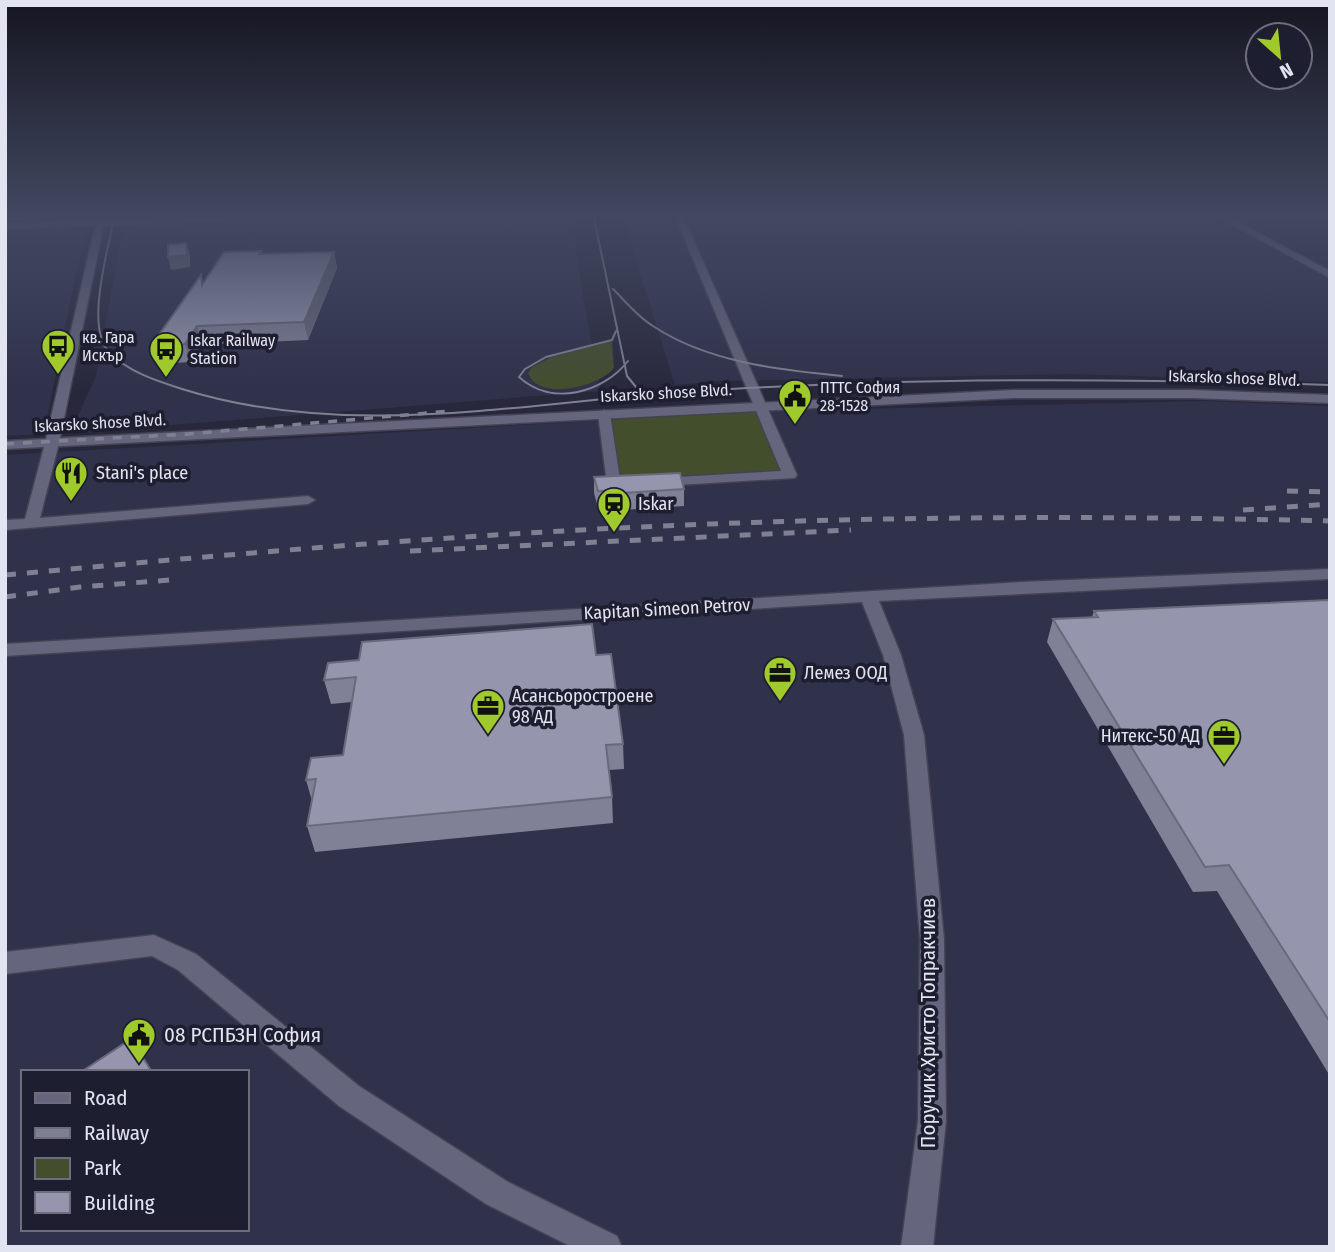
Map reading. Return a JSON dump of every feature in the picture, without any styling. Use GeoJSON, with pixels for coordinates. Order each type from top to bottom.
{"type":"FeatureCollection","features":[{"type":"Feature","properties":{"kind":"street"},"geometry":{"type":"LineString","coordinates":[[31,523],[52,443],[88,276]]}},
{"type":"Feature","properties":{"kind":"street"},"geometry":{"type":"LineString","coordinates":[[604,414],[614,484],[790,475],[705,276]]}},
{"type":"Feature","properties":{"kind":"street","name":"Iskarsko shose Blvd."},"geometry":{"type":"LineString","coordinates":[[5,445],[1014,394],[1193,394],[1330,398]]}},
{"type":"Feature","properties":{"kind":"street"},"geometry":{"type":"LineString","coordinates":[[5,525],[309,500]]}},
{"type":"Feature","properties":{"kind":"street","name":"Kapitan Simeon Petrov"},"geometry":{"type":"LineString","coordinates":[[5,650],[1021,587],[1330,574]]}},
{"type":"Feature","properties":{"kind":"street","name":"Поручик Христо Топракчиев"},"geometry":{"type":"LineString","coordinates":[[869,597],[892,655],[914,735],[932,939],[932,1121],[917,1247]]}},
{"type":"Feature","properties":{"kind":"street"},"geometry":{"type":"LineString","coordinates":[[5,963],[154,945],[187,962],[349,1096],[497,1193],[606,1247]]}},
{"type":"Feature","properties":{"kind":"shaded area"},"geometry":{"type":"Polygon","coordinates":[[[5,276],[75,276],[44,434],[5,436],[5,276]]]}},
{"type":"Feature","properties":{"kind":"shaded area"},"geometry":{"type":"Polygon","coordinates":[[[114,276],[580,276],[601,391],[70,433],[96,376],[114,276]]]}},
{"type":"Feature","properties":{"kind":"shaded area"},"geometry":{"type":"Polygon","coordinates":[[[641,276],[1323,276],[1330,280],[1330,382],[1071,374],[724,381],[675,385],[641,276]]]}},
{"type":"Feature","properties":{"kind":"shaded area"},"geometry":{"type":"Polygon","coordinates":[[[1207,401],[1330,406],[1330,1247],[5,1247],[5,455],[764,411],[1207,401]]]}},
{"type":"Feature","properties":{"kind":"green space"},"geometry":{"type":"Polygon","coordinates":[[[612,341],[614,368],[596,381],[583,386],[556,389],[544,387],[534,382],[528,373],[532,367],[552,357],[612,341]]]}},
{"type":"Feature","properties":{"kind":"green space"},"geometry":{"type":"Polygon","coordinates":[[[764,411],[790,475],[614,484],[605,420],[764,411]]]}},
{"type":"Feature","properties":{"kind":"building"},"geometry":{"type":"Polygon","coordinates":[[[200,276],[202,285],[208,276],[324,276],[304,322],[197,326],[185,344],[151,346],[200,276]]]}},
{"type":"Feature","properties":{"kind":"building"},"geometry":{"type":"Polygon","coordinates":[[[680,473],[684,489],[623,493],[622,490],[598,491],[594,477],[680,473]]]}},
{"type":"Feature","properties":{"kind":"building","name":"Нитекс-50 АД"},"geometry":{"type":"Polygon","coordinates":[[[1329,600],[1330,1022],[1229,865],[1205,867],[1053,619],[1098,617],[1094,611],[1329,600]]]}},
{"type":"Feature","properties":{"kind":"building","name":"Асансьоростроене 98 АД"},"geometry":{"type":"Polygon","coordinates":[[[592,624],[596,655],[611,654],[623,744],[606,745],[612,797],[307,826],[316,779],[306,780],[311,758],[343,755],[356,677],[324,680],[328,663],[359,660],[362,642],[592,624]]]}},
{"type":"Feature","properties":{"kind":"building"},"geometry":{"type":"Polygon","coordinates":[[[131,1039],[151,1070],[84,1070],[131,1039]]]}},
{"type":"Feature","properties":{"kind":"tram line"},"geometry":{"type":"LineString","coordinates":[[102,276],[99,325],[102,340],[117,359],[153,379],[182,389],[240,404],[298,412],[417,415],[706,390],[920,381],[1096,380],[1330,385]]}},
{"type":"Feature","properties":{"kind":"tram line"},"geometry":{"type":"LineString","coordinates":[[606,276],[625,364]]}},
{"type":"Feature","properties":{"kind":"tram line"},"geometry":{"type":"LineString","coordinates":[[613,289],[648,322],[696,348],[769,367],[842,376]]}},
{"type":"Feature","properties":{"kind":"tram line"},"geometry":{"type":"LineString","coordinates":[[616,331],[612,340],[546,357],[525,369],[519,377],[546,392],[561,394],[591,388],[605,381],[625,364]]}},
{"type":"Feature","properties":{"kind":"tram line"},"geometry":{"type":"LineString","coordinates":[[625,364],[628,361]]}},
{"type":"Feature","properties":{"kind":"tram line"},"geometry":{"type":"LineString","coordinates":[[625,364],[627,376],[636,387],[652,392]]}},
{"type":"Feature","properties":{"kind":"railway"},"geometry":{"type":"LineString","coordinates":[[5,444],[188,434],[451,411]]}},
{"type":"Feature","properties":{"kind":"railway"},"geometry":{"type":"LineString","coordinates":[[1287,491],[1330,492]]}},
{"type":"Feature","properties":{"kind":"railway"},"geometry":{"type":"LineString","coordinates":[[1243,510],[1330,504]]}},
{"type":"Feature","properties":{"kind":"railway"},"geometry":{"type":"LineString","coordinates":[[5,575],[357,545],[710,524],[1020,518],[1330,521]]}},
{"type":"Feature","properties":{"kind":"railway"},"geometry":{"type":"LineString","coordinates":[[410,551],[851,530]]}},
{"type":"Feature","properties":{"kind":"railway"},"geometry":{"type":"LineString","coordinates":[[5,597],[80,587],[170,580]]}},
{"type":"Feature","properties":{"kind":"place","name":"кв. Гара Искър"},"geometry":{"type":"Point","coordinates":[58,376]}},
{"type":"Feature","properties":{"kind":"place","name":"Iskar Railway Station"},"geometry":{"type":"Point","coordinates":[166,379]}},
{"type":"Feature","properties":{"kind":"place","name":"ПТТС София 28-1528"},"geometry":{"type":"Point","coordinates":[795,426]}},
{"type":"Feature","properties":{"kind":"place","name":"Stani's place"},"geometry":{"type":"Point","coordinates":[71,503]}},
{"type":"Feature","properties":{"kind":"place","name":"Iskar"},"geometry":{"type":"Point","coordinates":[614,534]}},
{"type":"Feature","properties":{"kind":"place","name":"Лемез ООД"},"geometry":{"type":"Point","coordinates":[780,703]}},
{"type":"Feature","properties":{"kind":"place","name":"Асансьоростроене 98 АД"},"geometry":{"type":"Point","coordinates":[488,736]}},
{"type":"Feature","properties":{"kind":"place","name":"Нитекс-50 АД"},"geometry":{"type":"Point","coordinates":[1224,766]}},
{"type":"Feature","properties":{"kind":"place","name":"08 РСПБЗН София"},"geometry":{"type":"Point","coordinates":[139,1065]}}]}
